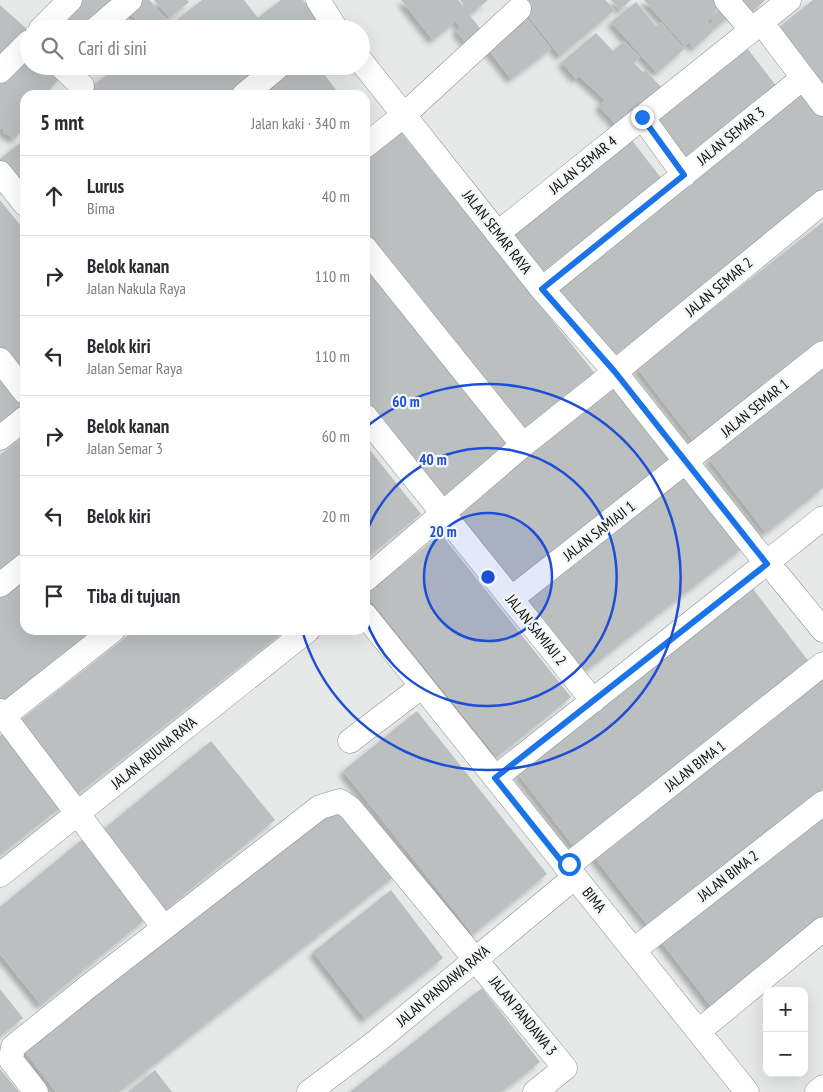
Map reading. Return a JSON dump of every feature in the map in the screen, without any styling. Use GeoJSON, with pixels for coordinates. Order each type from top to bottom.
{"type":"FeatureCollection","features":[{"type":"Feature","properties":{"kind":"street"},"geometry":{"type":"LineString","coordinates":[[50,20],[70,0]]}},
{"type":"Feature","properties":{"kind":"street"},"geometry":{"type":"LineString","coordinates":[[107,20],[130,0]]}},
{"type":"Feature","properties":{"kind":"street"},"geometry":{"type":"LineString","coordinates":[[318,0],[328,20]]}},
{"type":"Feature","properties":{"kind":"street"},"geometry":{"type":"LineString","coordinates":[[726,0],[756,26],[803,78],[823,104]]}},
{"type":"Feature","properties":{"kind":"street","name":"JALAN SEMAR 4"},"geometry":{"type":"LineString","coordinates":[[498,233],[789,0]]}},
{"type":"Feature","properties":{"kind":"street"},"geometry":{"type":"LineString","coordinates":[[370,142],[404,115],[519,9]]}},
{"type":"Feature","properties":{"kind":"street"},"geometry":{"type":"LineString","coordinates":[[0,71],[20,51]]}},
{"type":"Feature","properties":{"kind":"street","name":"JALAN SEMAR RAYA"},"geometry":{"type":"LineString","coordinates":[[370,72],[542,289],[615,372],[772,570]]}},
{"type":"Feature","properties":{"kind":"street"},"geometry":{"type":"LineString","coordinates":[[70,75],[82,86]]}},
{"type":"Feature","properties":{"kind":"street"},"geometry":{"type":"LineString","coordinates":[[250,90],[268,75]]}},
{"type":"Feature","properties":{"kind":"street","name":"JALAN SEMAR 3"},"geometry":{"type":"LineString","coordinates":[[542,289],[803,78]]}},
{"type":"Feature","properties":{"kind":"street"},"geometry":{"type":"LineString","coordinates":[[642,117],[684,175]]}},
{"type":"Feature","properties":{"kind":"street"},"geometry":{"type":"LineString","coordinates":[[0,173],[20,198]]}},
{"type":"Feature","properties":{"kind":"street","name":"JALAN SEMAR 2"},"geometry":{"type":"LineString","coordinates":[[370,576],[523,444],[615,372],[823,202]]}},
{"type":"Feature","properties":{"kind":"street"},"geometry":{"type":"LineString","coordinates":[[370,254],[523,444]]}},
{"type":"Feature","properties":{"kind":"street","name":"JALAN SEMAR 1"},"geometry":{"type":"LineString","coordinates":[[686,462],[823,353]]}},
{"type":"Feature","properties":{"kind":"street"},"geometry":{"type":"LineString","coordinates":[[0,360],[20,386]]}},
{"type":"Feature","properties":{"kind":"street"},"geometry":{"type":"LineString","coordinates":[[0,438],[20,422]]}},
{"type":"Feature","properties":{"kind":"street","name":"JALAN SAMIAJI 2"},"geometry":{"type":"LineString","coordinates":[[370,422],[593,701]]}},
{"type":"Feature","properties":{"kind":"street","name":"JALAN SAMIAJI 1"},"geometry":{"type":"LineString","coordinates":[[511,599],[686,462]]}},
{"type":"Feature","properties":{"kind":"street"},"geometry":{"type":"LineString","coordinates":[[495,778],[593,701],[772,570],[823,518]]}},
{"type":"Feature","properties":{"kind":"street"},"geometry":{"type":"LineString","coordinates":[[0,585],[20,569]]}},
{"type":"Feature","properties":{"kind":"street"},"geometry":{"type":"LineString","coordinates":[[772,570],[823,630]]}},
{"type":"Feature","properties":{"kind":"street","name":"BIMA"},"geometry":{"type":"LineString","coordinates":[[370,621],[747,1092]]}},
{"type":"Feature","properties":{"kind":"street"},"geometry":{"type":"LineString","coordinates":[[106,635],[1,715],[79,814],[164,928]]}},
{"type":"Feature","properties":{"kind":"street","name":"JALAN ARJUNA RAYA"},"geometry":{"type":"LineString","coordinates":[[0,875],[302,635]]}},
{"type":"Feature","properties":{"kind":"street","name":"JALAN BIMA 1"},"geometry":{"type":"LineString","coordinates":[[570,872],[823,664]]}},
{"type":"Feature","properties":{"kind":"street"},"geometry":{"type":"LineString","coordinates":[[350,741],[421,687]]}},
{"type":"Feature","properties":{"kind":"street"},"geometry":{"type":"LineString","coordinates":[[36,1092],[11,1060],[13,1047],[84,989],[320,807],[340,801],[350,808],[476,958]]}},
{"type":"Feature","properties":{"kind":"street","name":"JALAN BIMA 2"},"geometry":{"type":"LineString","coordinates":[[634,950],[823,803]]}},
{"type":"Feature","properties":{"kind":"street","name":"JALAN PANDAWA RAYA"},"geometry":{"type":"LineString","coordinates":[[309,1092],[377,1041],[476,958],[570,872]]}},
{"type":"Feature","properties":{"kind":"street"},"geometry":{"type":"LineString","coordinates":[[699,1030],[823,929]]}},
{"type":"Feature","properties":{"kind":"street","name":"JALAN PANDAWA 3"},"geometry":{"type":"LineString","coordinates":[[476,958],[565,1068],[535,1092]]}},
{"type":"Feature","properties":{"kind":"street"},"geometry":{"type":"LineString","coordinates":[[817,1092],[823,1087]]}},
{"type":"Feature","properties":{"kind":"building"},"geometry":{"type":"Polygon","coordinates":[[[72,0],[117,0],[96,20],[80,20],[68,3],[72,0]]]}},
{"type":"Feature","properties":{"kind":"building"},"geometry":{"type":"Polygon","coordinates":[[[136,0],[149,0],[167,20],[136,20],[126,9],[136,0]]]}},
{"type":"Feature","properties":{"kind":"building"},"geometry":{"type":"Polygon","coordinates":[[[154,0],[187,0],[189,2],[170,18],[154,0]]]}},
{"type":"Feature","properties":{"kind":"building"},"geometry":{"type":"Polygon","coordinates":[[[202,0],[244,0],[258,18],[281,0],[303,0],[319,20],[176,20],[202,0]]]}},
{"type":"Feature","properties":{"kind":"building"},"geometry":{"type":"Polygon","coordinates":[[[401,0],[458,0],[482,31],[466,43],[456,31],[460,27],[456,21],[433,40],[401,0]]]}},
{"type":"Feature","properties":{"kind":"building"},"geometry":{"type":"Polygon","coordinates":[[[460,0],[488,0],[471,14],[460,0]]]}},
{"type":"Feature","properties":{"kind":"building"},"geometry":{"type":"Polygon","coordinates":[[[520,0],[605,0],[615,10],[560,56],[517,2],[520,0]]]}},
{"type":"Feature","properties":{"kind":"building"},"geometry":{"type":"Polygon","coordinates":[[[611,0],[631,0],[620,10],[611,0]]]}},
{"type":"Feature","properties":{"kind":"building"},"geometry":{"type":"Polygon","coordinates":[[[644,0],[715,0],[721,6],[712,13],[713,15],[726,4],[733,13],[714,29],[710,25],[714,21],[710,17],[705,21],[713,31],[694,48],[689,42],[685,46],[644,0]]]}},
{"type":"Feature","properties":{"kind":"building"},"geometry":{"type":"Polygon","coordinates":[[[732,0],[765,0],[747,17],[732,0]]]}},
{"type":"Feature","properties":{"kind":"building"},"geometry":{"type":"Polygon","coordinates":[[[813,0],[823,0],[823,86],[777,29],[813,0]]]}},
{"type":"Feature","properties":{"kind":"building"},"geometry":{"type":"Polygon","coordinates":[[[636,2],[656,26],[661,22],[684,49],[657,73],[611,22],[636,2]]]}},
{"type":"Feature","properties":{"kind":"building"},"geometry":{"type":"Polygon","coordinates":[[[0,5],[20,23],[20,42],[0,66],[0,5]]]}},
{"type":"Feature","properties":{"kind":"building"},"geometry":{"type":"Polygon","coordinates":[[[70,7],[78,20],[57,20],[70,7]]]}},
{"type":"Feature","properties":{"kind":"building"},"geometry":{"type":"Polygon","coordinates":[[[122,11],[130,20],[112,20],[122,11]]]}},
{"type":"Feature","properties":{"kind":"building"},"geometry":{"type":"Polygon","coordinates":[[[526,17],[551,49],[511,79],[486,47],[526,17]]]}},
{"type":"Feature","properties":{"kind":"building"},"geometry":{"type":"Polygon","coordinates":[[[596,33],[613,51],[624,41],[640,57],[634,63],[643,72],[645,70],[663,89],[619,128],[599,106],[605,100],[579,76],[576,79],[562,62],[596,33]]]}},
{"type":"Feature","properties":{"kind":"building"},"geometry":{"type":"Polygon","coordinates":[[[747,48],[777,87],[685,159],[655,120],[747,48]]]}},
{"type":"Feature","properties":{"kind":"building"},"geometry":{"type":"Polygon","coordinates":[[[20,55],[20,75],[62,75],[49,90],[20,90],[20,132],[15,139],[3,132],[3,128],[0,130],[0,82],[4,85],[7,83],[0,76],[20,55]]]}},
{"type":"Feature","properties":{"kind":"building"},"geometry":{"type":"Polygon","coordinates":[[[107,75],[258,75],[238,90],[87,90],[107,75]]]}},
{"type":"Feature","properties":{"kind":"building"},"geometry":{"type":"Polygon","coordinates":[[[282,75],[325,75],[336,90],[262,90],[282,75]]]}},
{"type":"Feature","properties":{"kind":"building"},"geometry":{"type":"Polygon","coordinates":[[[804,88],[823,113],[823,192],[607,362],[549,288],[804,88]]]}},
{"type":"Feature","properties":{"kind":"building"},"geometry":{"type":"Polygon","coordinates":[[[397,127],[597,376],[522,436],[370,245],[370,149],[397,127]]]}},
{"type":"Feature","properties":{"kind":"building"},"geometry":{"type":"Polygon","coordinates":[[[631,139],[661,178],[542,272],[511,233],[631,139]]]}},
{"type":"Feature","properties":{"kind":"building"},"geometry":{"type":"Polygon","coordinates":[[[20,143],[20,192],[0,166],[0,159],[20,143]]]}},
{"type":"Feature","properties":{"kind":"building"},"geometry":{"type":"Polygon","coordinates":[[[0,200],[20,225],[20,378],[0,353],[0,200]]]}},
{"type":"Feature","properties":{"kind":"building"},"geometry":{"type":"Polygon","coordinates":[[[823,222],[823,341],[694,442],[637,368],[823,222]]]}},
{"type":"Feature","properties":{"kind":"building"},"geometry":{"type":"Polygon","coordinates":[[[370,263],[512,441],[438,501],[370,416],[370,263]]]}},
{"type":"Feature","properties":{"kind":"building"},"geometry":{"type":"Polygon","coordinates":[[[0,368],[20,396],[20,407],[0,423],[0,368]]]}},
{"type":"Feature","properties":{"kind":"building"},"geometry":{"type":"Polygon","coordinates":[[[823,369],[823,488],[766,533],[709,459],[823,369]]]}},
{"type":"Feature","properties":{"kind":"building"},"geometry":{"type":"Polygon","coordinates":[[[617,382],[675,456],[509,587],[452,513],[617,382]]]}},
{"type":"Feature","properties":{"kind":"building"},"geometry":{"type":"Polygon","coordinates":[[[20,439],[20,558],[0,574],[0,455],[20,439]]]}},
{"type":"Feature","properties":{"kind":"building"},"geometry":{"type":"Polygon","coordinates":[[[370,450],[421,514],[370,555],[370,450]]]}},
{"type":"Feature","properties":{"kind":"building"},"geometry":{"type":"Polygon","coordinates":[[[687,473],[744,547],[578,677],[521,604],[687,473]]]}},
{"type":"Feature","properties":{"kind":"building"},"geometry":{"type":"Polygon","coordinates":[[[441,534],[571,697],[497,757],[370,599],[370,591],[441,534]]]}},
{"type":"Feature","properties":{"kind":"building"},"geometry":{"type":"Polygon","coordinates":[[[20,578],[20,635],[98,635],[0,706],[0,594],[20,578]]]}},
{"type":"Feature","properties":{"kind":"building"},"geometry":{"type":"Polygon","coordinates":[[[753,589],[810,663],[575,848],[518,774],[753,589]]]}},
{"type":"Feature","properties":{"kind":"building"},"geometry":{"type":"Polygon","coordinates":[[[129,635],[280,635],[71,799],[14,725],[129,635]]]}},
{"type":"Feature","properties":{"kind":"building"},"geometry":{"type":"Polygon","coordinates":[[[823,670],[823,789],[648,926],[591,853],[823,670]]]}},
{"type":"Feature","properties":{"kind":"building"},"geometry":{"type":"Polygon","coordinates":[[[417,711],[547,874],[473,934],[343,771],[417,711]]]}},
{"type":"Feature","properties":{"kind":"building"},"geometry":{"type":"Polygon","coordinates":[[[9,729],[67,802],[0,855],[0,736],[9,729]]]}},
{"type":"Feature","properties":{"kind":"building"},"geometry":{"type":"Polygon","coordinates":[[[211,741],[275,820],[163,912],[99,833],[211,741]]]}},
{"type":"Feature","properties":{"kind":"building"},"geometry":{"type":"Polygon","coordinates":[[[340,806],[397,874],[119,1092],[56,1092],[23,1049],[340,806]]]}},
{"type":"Feature","properties":{"kind":"building"},"geometry":{"type":"Polygon","coordinates":[[[823,806],[823,923],[713,1009],[656,935],[823,806]]]}},
{"type":"Feature","properties":{"kind":"building"},"geometry":{"type":"Polygon","coordinates":[[[84,838],[148,917],[41,1005],[0,954],[0,907],[84,838]]]}},
{"type":"Feature","properties":{"kind":"building"},"geometry":{"type":"Polygon","coordinates":[[[391,890],[443,958],[365,1019],[313,952],[391,890]]]}},
{"type":"Feature","properties":{"kind":"building"},"geometry":{"type":"Polygon","coordinates":[[[482,988],[540,1062],[501,1092],[350,1092],[482,988]]]}},
{"type":"Feature","properties":{"kind":"building"},"geometry":{"type":"Polygon","coordinates":[[[0,989],[23,1018],[0,1036],[0,989]]]}},
{"type":"Feature","properties":{"kind":"building"},"geometry":{"type":"Polygon","coordinates":[[[0,1069],[6,1076],[19,1092],[0,1092],[0,1069]]]}},
{"type":"Feature","properties":{"kind":"building"},"geometry":{"type":"Polygon","coordinates":[[[155,1070],[172,1092],[128,1092],[155,1070]]]}},
{"type":"Feature","properties":{"kind":"route"},"geometry":{"type":"LineString","coordinates":[[569,864],[566,867],[495,778],[767,564],[615,372],[542,289],[684,175],[642,117]]}}]}
